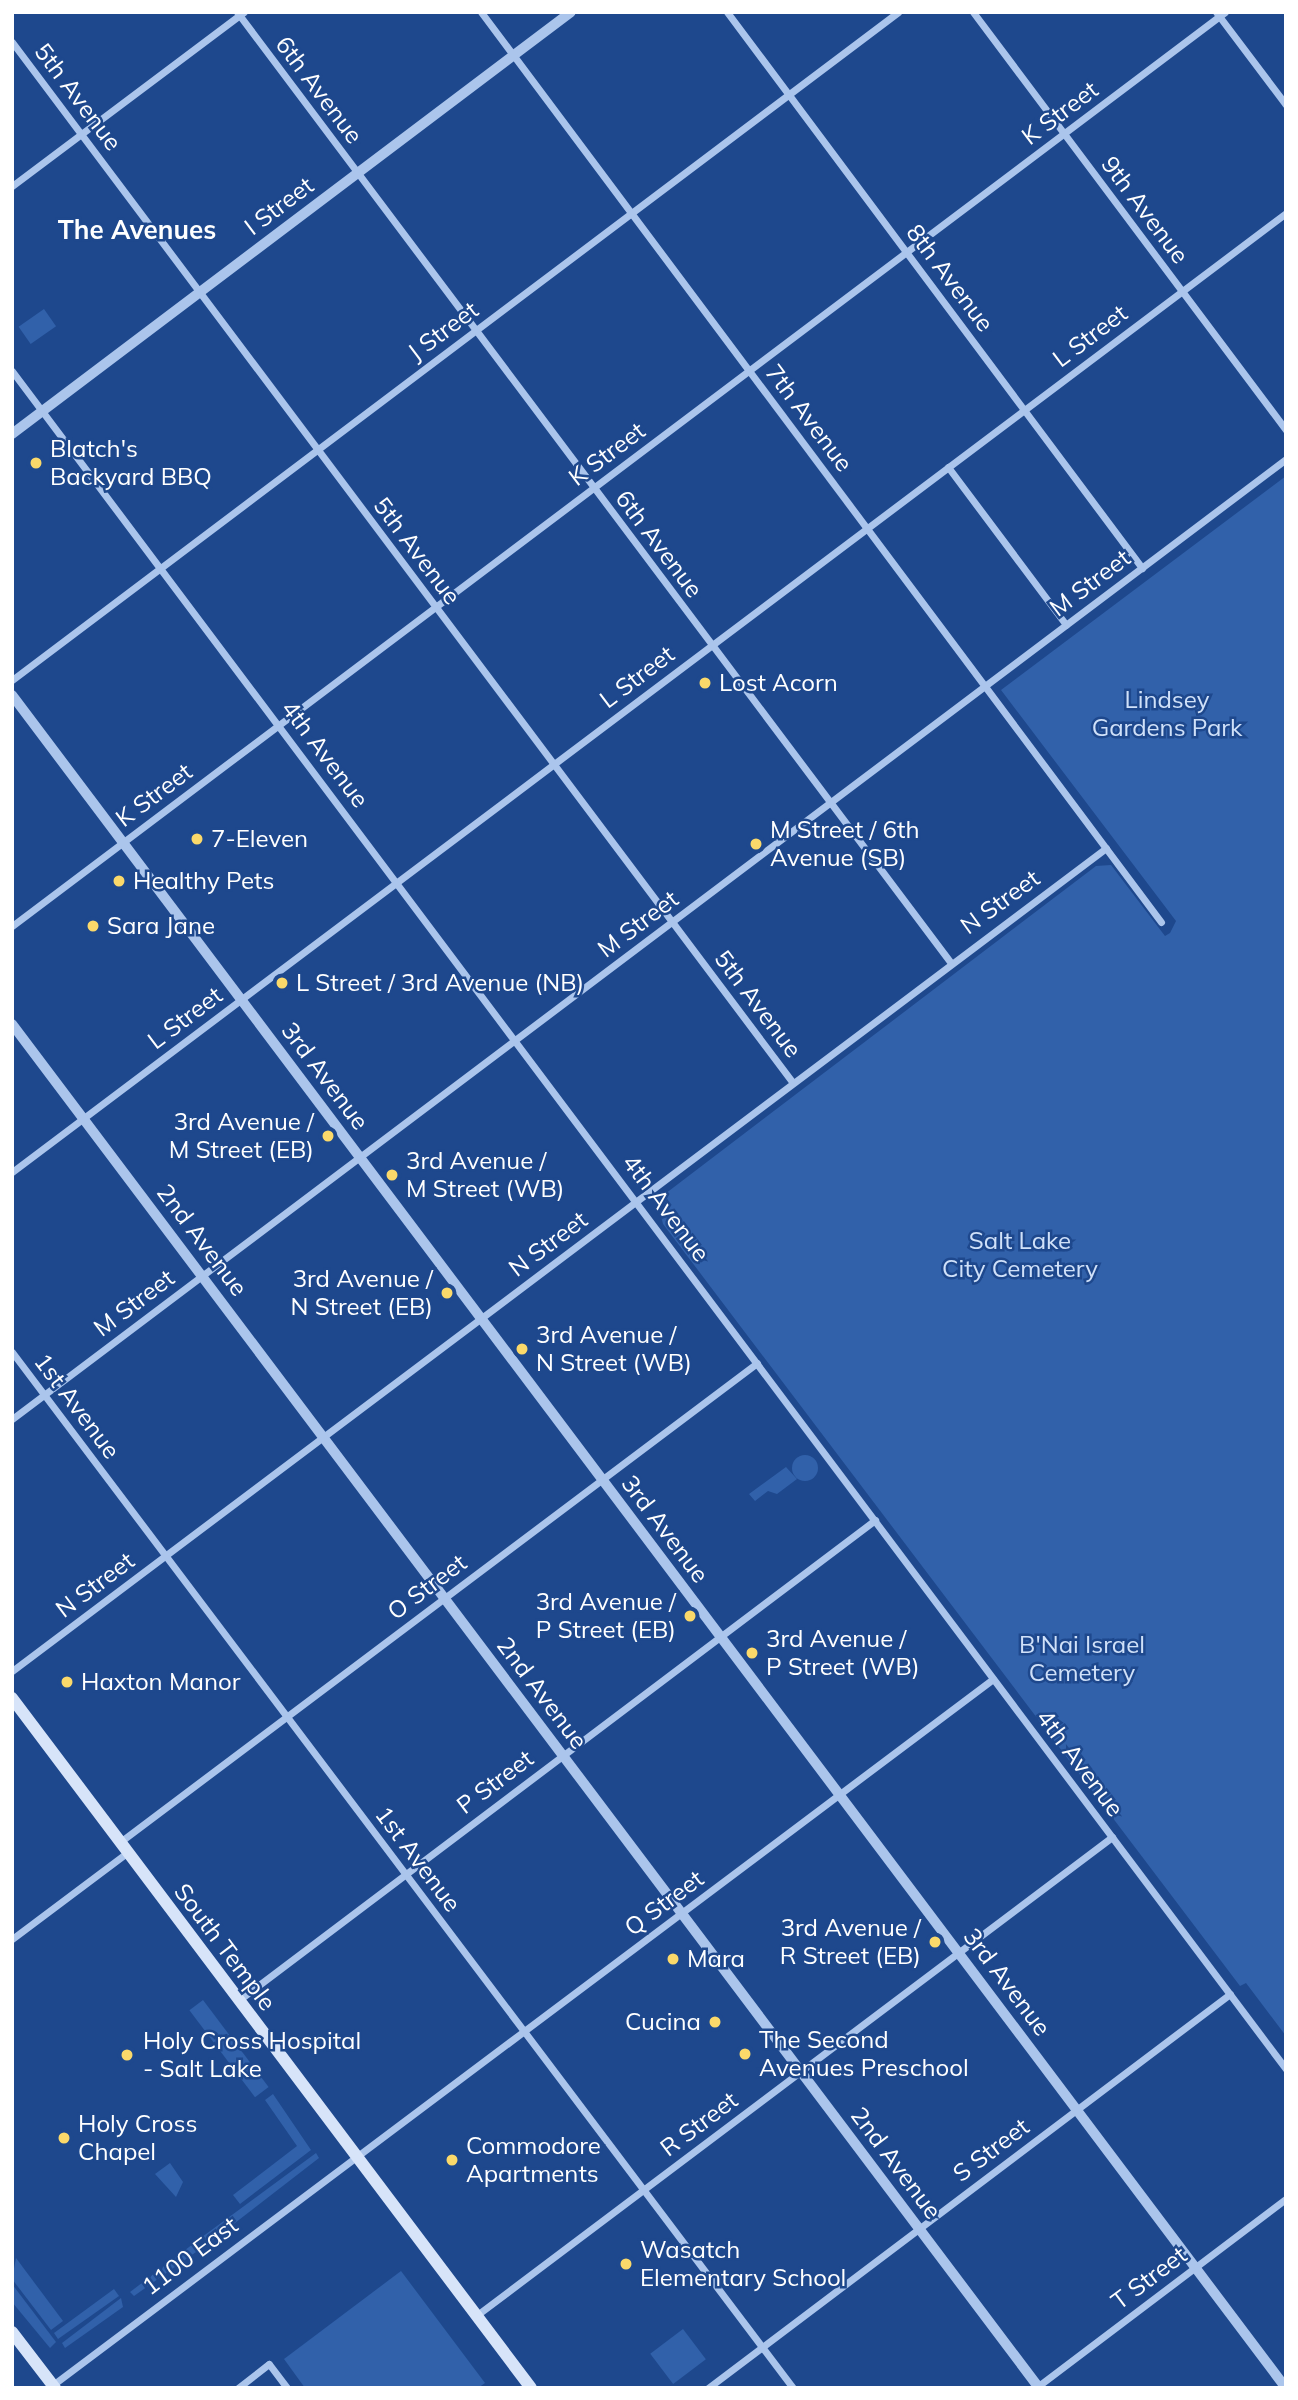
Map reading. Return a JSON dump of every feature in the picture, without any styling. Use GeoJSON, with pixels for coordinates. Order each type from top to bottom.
{"type":"FeatureCollection","features":[{"type":"Feature","properties":{"kind":"main road","name":"South Temple"},"geometry":{"type":"LineString","coordinates":[[13,1700],[531,2388]]}},
{"type":"Feature","properties":{"kind":"main road"},"geometry":{"type":"LineString","coordinates":[[12,2332],[52,2387]]}},
{"type":"Feature","properties":{"kind":"street","name":"7th Avenue"},"geometry":{"type":"LineString","coordinates":[[481,12],[1161,922]]}},
{"type":"Feature","properties":{"kind":"street","name":"I Street"},"geometry":{"type":"LineString","coordinates":[[12,433],[571,12]]}},
{"type":"Feature","properties":{"kind":"street","name":"8th Avenue"},"geometry":{"type":"LineString","coordinates":[[727,12],[1142,568]]}},
{"type":"Feature","properties":{"kind":"street","name":"J Street"},"geometry":{"type":"LineString","coordinates":[[12,680],[898,12]]}},
{"type":"Feature","properties":{"kind":"street","name":"9th Avenue"},"geometry":{"type":"LineString","coordinates":[[973,12],[1286,430]]}},
{"type":"Feature","properties":{"kind":"street"},"geometry":{"type":"LineString","coordinates":[[12,186],[240,13]]}},
{"type":"Feature","properties":{"kind":"street","name":"6th Avenue"},"geometry":{"type":"LineString","coordinates":[[240,13],[475,331],[951,963]]}},
{"type":"Feature","properties":{"kind":"street","name":"K Street"},"geometry":{"type":"LineString","coordinates":[[12,926],[1220,14]]}},
{"type":"Feature","properties":{"kind":"street"},"geometry":{"type":"LineString","coordinates":[[1220,14],[1286,105]]}},
{"type":"Feature","properties":{"kind":"street","name":"5th Avenue"},"geometry":{"type":"LineString","coordinates":[[12,42],[793,1083]]}},
{"type":"Feature","properties":{"kind":"street","name":"L Street"},"geometry":{"type":"LineString","coordinates":[[12,1172],[1286,213]]}},
{"type":"Feature","properties":{"kind":"street","name":"4th Avenue"},"geometry":{"type":"LineString","coordinates":[[12,371],[1286,2069]]}},
{"type":"Feature","properties":{"kind":"street","name":"M Street"},"geometry":{"type":"LineString","coordinates":[[12,1419],[1286,459]]}},
{"type":"Feature","properties":{"kind":"street"},"geometry":{"type":"LineString","coordinates":[[948,467],[1066,625]]}},
{"type":"Feature","properties":{"kind":"street","name":"3rd Avenue"},"geometry":{"type":"LineString","coordinates":[[12,695],[1286,2388]]}},
{"type":"Feature","properties":{"kind":"street","name":"N Street"},"geometry":{"type":"LineString","coordinates":[[12,1671],[1106,848]]}},
{"type":"Feature","properties":{"kind":"street","name":"2nd Avenue"},"geometry":{"type":"LineString","coordinates":[[12,1024],[1038,2387]]}},
{"type":"Feature","properties":{"kind":"street","name":"1st Avenue"},"geometry":{"type":"LineString","coordinates":[[12,1352],[793,2388]]}},
{"type":"Feature","properties":{"kind":"street","name":"O Street"},"geometry":{"type":"LineString","coordinates":[[12,1939],[287,1717],[757,1363]]}},
{"type":"Feature","properties":{"kind":"street","name":"P Street"},"geometry":{"type":"LineString","coordinates":[[239,2000],[875,1520]]}},
{"type":"Feature","properties":{"kind":"street","name":"Q Street"},"geometry":{"type":"LineString","coordinates":[[357,2158],[993,1679]]}},
{"type":"Feature","properties":{"kind":"street","name":"R Street"},"geometry":{"type":"LineString","coordinates":[[477,2315],[1112,1837]]}},
{"type":"Feature","properties":{"kind":"street","name":"S Street"},"geometry":{"type":"LineString","coordinates":[[708,2388],[1230,1994]]}},
{"type":"Feature","properties":{"kind":"street","name":"1100 East"},"geometry":{"type":"LineString","coordinates":[[52,2387],[357,2158]]}},
{"type":"Feature","properties":{"kind":"street","name":"T Street"},"geometry":{"type":"LineString","coordinates":[[1038,2387],[1286,2199]]}},
{"type":"Feature","properties":{"kind":"street"},"geometry":{"type":"LineString","coordinates":[[238,2388],[270,2364],[287,2388]]}},
{"type":"Feature","properties":{"kind":"green space"},"geometry":{"type":"Polygon","coordinates":[[[44,309],[56,326],[31,344],[19,327],[44,309]]]}},
{"type":"Feature","properties":{"kind":"green space","name":"Salt Lake City Cemetery"},"geometry":{"type":"Polygon","coordinates":[[[1286,476],[1286,2036],[1246,1983],[1240,1986],[663,1224],[657,1200],[1096,866],[1111,865],[1165,936],[1170,933],[1176,921],[1001,690],[1286,476]]]}},
{"type":"Feature","properties":{"kind":"green space"},"geometry":{"type":"Polygon","coordinates":[[[805,1455],[814,1459],[818,1468],[814,1477],[805,1481],[796,1477],[792,1468],[796,1459],[805,1455]]]}},
{"type":"Feature","properties":{"kind":"green space"},"geometry":{"type":"Polygon","coordinates":[[[786,1467],[797,1479],[777,1494],[768,1491],[755,1501],[749,1494],[786,1467]]]}},
{"type":"Feature","properties":{"kind":"green space"},"geometry":{"type":"Polygon","coordinates":[[[203,2000],[269,2087],[255,2097],[189,2010],[203,2000]]]}},
{"type":"Feature","properties":{"kind":"green space"},"geometry":{"type":"Polygon","coordinates":[[[273,2094],[311,2150],[240,2204],[233,2195],[297,2146],[265,2100],[273,2094]]]}},
{"type":"Feature","properties":{"kind":"green space"},"geometry":{"type":"Polygon","coordinates":[[[316,2153],[319,2158],[209,2243],[202,2237],[316,2153]]]}},
{"type":"Feature","properties":{"kind":"green space"},"geometry":{"type":"Polygon","coordinates":[[[170,2163],[183,2182],[176,2197],[155,2174],[170,2163]]]}},
{"type":"Feature","properties":{"kind":"green space"},"geometry":{"type":"Polygon","coordinates":[[[193,2244],[196,2252],[134,2296],[130,2292],[193,2244]]]}},
{"type":"Feature","properties":{"kind":"green space"},"geometry":{"type":"Polygon","coordinates":[[[16,2258],[63,2321],[51,2330],[12,2279],[16,2258]]]}},
{"type":"Feature","properties":{"kind":"green space"},"geometry":{"type":"Polygon","coordinates":[[[401,2271],[485,2383],[478,2388],[305,2388],[284,2359],[401,2271]]]}},
{"type":"Feature","properties":{"kind":"green space"},"geometry":{"type":"Polygon","coordinates":[[[12,2284],[56,2342],[50,2348],[12,2302],[12,2284]]]}},
{"type":"Feature","properties":{"kind":"green space"},"geometry":{"type":"Polygon","coordinates":[[[114,2289],[119,2296],[58,2339],[54,2333],[114,2289]]]}},
{"type":"Feature","properties":{"kind":"green space"},"geometry":{"type":"Polygon","coordinates":[[[121,2298],[123,2307],[65,2348],[62,2343],[121,2298]]]}},
{"type":"Feature","properties":{"kind":"green space"},"geometry":{"type":"Polygon","coordinates":[[[683,2329],[706,2359],[673,2384],[650,2354],[683,2329]]]}},
{"type":"Feature","properties":{"kind":"place","name":"Blatch's Backyard BBQ"},"geometry":{"type":"Point","coordinates":[36,463]}},
{"type":"Feature","properties":{"kind":"place","name":"Lost Acorn"},"geometry":{"type":"Point","coordinates":[705,683]}},
{"type":"Feature","properties":{"kind":"place","name":"7-Eleven"},"geometry":{"type":"Point","coordinates":[197,839]}},
{"type":"Feature","properties":{"kind":"place","name":"M Street / 6th Avenue (SB)"},"geometry":{"type":"Point","coordinates":[756,844]}},
{"type":"Feature","properties":{"kind":"place","name":"Healthy Pets"},"geometry":{"type":"Point","coordinates":[119,881]}},
{"type":"Feature","properties":{"kind":"place","name":"Sara Jane"},"geometry":{"type":"Point","coordinates":[93,926]}},
{"type":"Feature","properties":{"kind":"place","name":"L Street / 3rd Avenue (NB)"},"geometry":{"type":"Point","coordinates":[282,983]}},
{"type":"Feature","properties":{"kind":"place","name":"3rd Avenue / M Street (EB)"},"geometry":{"type":"Point","coordinates":[328,1136]}},
{"type":"Feature","properties":{"kind":"place","name":"3rd Avenue / M Street (WB)"},"geometry":{"type":"Point","coordinates":[392,1175]}},
{"type":"Feature","properties":{"kind":"place","name":"3rd Avenue / N Street (EB)"},"geometry":{"type":"Point","coordinates":[447,1293]}},
{"type":"Feature","properties":{"kind":"place","name":"3rd Avenue / N Street (WB)"},"geometry":{"type":"Point","coordinates":[522,1349]}},
{"type":"Feature","properties":{"kind":"place","name":"3rd Avenue / P Street (EB)"},"geometry":{"type":"Point","coordinates":[690,1616]}},
{"type":"Feature","properties":{"kind":"place","name":"3rd Avenue / P Street (WB)"},"geometry":{"type":"Point","coordinates":[752,1653]}},
{"type":"Feature","properties":{"kind":"place","name":"Haxton Manor"},"geometry":{"type":"Point","coordinates":[67,1682]}},
{"type":"Feature","properties":{"kind":"place","name":"3rd Avenue / R Street (EB)"},"geometry":{"type":"Point","coordinates":[935,1942]}},
{"type":"Feature","properties":{"kind":"place","name":"Mara"},"geometry":{"type":"Point","coordinates":[673,1959]}},
{"type":"Feature","properties":{"kind":"place","name":"Cucina"},"geometry":{"type":"Point","coordinates":[715,2022]}},
{"type":"Feature","properties":{"kind":"place","name":"The Second Avenues Preschool"},"geometry":{"type":"Point","coordinates":[745,2054]}},
{"type":"Feature","properties":{"kind":"place","name":"Holy Cross Hospital - Salt Lake"},"geometry":{"type":"Point","coordinates":[127,2055]}},
{"type":"Feature","properties":{"kind":"place","name":"Holy Cross Chapel"},"geometry":{"type":"Point","coordinates":[64,2138]}},
{"type":"Feature","properties":{"kind":"place","name":"Commodore Apartments"},"geometry":{"type":"Point","coordinates":[452,2160]}},
{"type":"Feature","properties":{"kind":"place","name":"Wasatch Elementary School"},"geometry":{"type":"Point","coordinates":[626,2264]}},
{"type":"Feature","properties":{"kind":"district","name":"The Avenues"},"geometry":{"type":"Point","coordinates":[137,230]}},
{"type":"Feature","properties":{"kind":"park label","name":"Lindsey Gardens Park"},"geometry":{"type":"Point","coordinates":[1167,714]}},
{"type":"Feature","properties":{"kind":"park label","name":"B'Nai Israel Cemetery"},"geometry":{"type":"Point","coordinates":[1082,1659]}}]}
